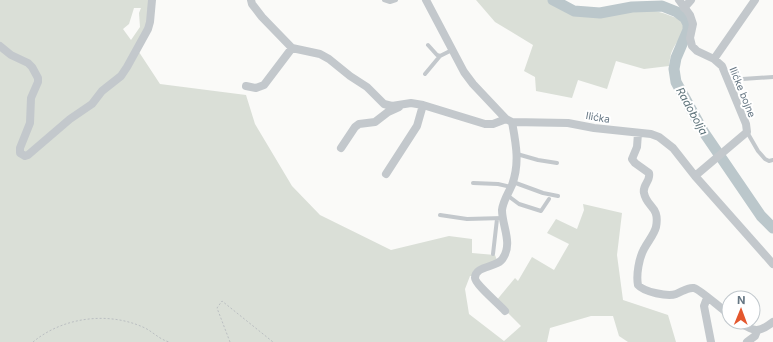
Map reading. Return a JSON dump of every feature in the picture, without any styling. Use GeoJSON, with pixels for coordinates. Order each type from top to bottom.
{"type":"FeatureCollection","features":[{"type":"Feature","properties":{"kind":"street"},"geometry":{"type":"LineString","coordinates":[[0,46],[28,63],[38,78],[38,82],[31,98],[30,123],[20,148],[20,153],[25,156],[70,119],[92,104],[102,91],[121,76],[148,29],[152,0]]}},
{"type":"Feature","properties":{"kind":"street"},"geometry":{"type":"LineString","coordinates":[[251,0],[252,4],[262,17],[292,48],[320,54],[329,59],[350,76],[367,87],[384,104],[388,106],[411,103]]}},
{"type":"Feature","properties":{"kind":"street"},"geometry":{"type":"LineString","coordinates":[[426,0],[464,72],[473,84],[509,120],[517,154],[516,170],[502,209],[500,219],[507,237],[507,248],[504,257],[498,263],[483,268],[477,272],[475,276],[475,280],[505,311]]}},
{"type":"Feature","properties":{"kind":"street","name":"Ilićke bojne"},"geometry":{"type":"LineString","coordinates":[[679,0],[690,15],[693,24],[690,38],[692,46],[698,51],[714,59],[722,66],[746,124],[747,132],[695,176]]}},
{"type":"Feature","properties":{"kind":"street"},"geometry":{"type":"LineString","coordinates":[[684,8],[691,0]]}},
{"type":"Feature","properties":{"kind":"street"},"geometry":{"type":"LineString","coordinates":[[714,59],[755,0]]}},
{"type":"Feature","properties":{"kind":"street"},"geometry":{"type":"LineString","coordinates":[[246,86],[256,88],[264,86],[292,48]]}},
{"type":"Feature","properties":{"kind":"street"},"geometry":{"type":"LineString","coordinates":[[341,148],[355,127],[359,124],[375,122],[388,112],[411,103]]}},
{"type":"Feature","properties":{"kind":"street","name":"Ilićka"},"geometry":{"type":"LineString","coordinates":[[411,103],[423,105],[485,124],[493,124],[509,120],[552,121],[579,124],[594,128],[651,134],[659,137],[673,148],[695,176],[773,264]]}},
{"type":"Feature","properties":{"kind":"street"},"geometry":{"type":"LineString","coordinates":[[386,174],[417,126],[423,105]]}},
{"type":"Feature","properties":{"kind":"street"},"geometry":{"type":"LineString","coordinates":[[638,133],[637,147],[632,159],[649,173],[649,178],[645,186],[644,193],[654,208],[657,216],[655,231],[642,253],[638,285],[643,289],[670,295],[689,288],[694,288],[700,290],[707,298],[721,308]]}},
{"type":"Feature","properties":{"kind":"street"},"geometry":{"type":"LineString","coordinates":[[707,298],[704,306],[711,342]]}},
{"type":"Feature","properties":{"kind":"street"},"geometry":{"type":"LineString","coordinates":[[754,330],[757,331],[766,328],[773,322]]}},
{"type":"Feature","properties":{"kind":"street"},"geometry":{"type":"LineString","coordinates":[[747,342],[755,336],[757,331]]}},
{"type":"Feature","properties":{"kind":"lane"},"geometry":{"type":"LineString","coordinates":[[384,0],[390,2],[396,0]]}},
{"type":"Feature","properties":{"kind":"lane"},"geometry":{"type":"LineString","coordinates":[[428,45],[430,49],[440,56]]}},
{"type":"Feature","properties":{"kind":"lane"},"geometry":{"type":"LineString","coordinates":[[425,74],[440,56],[452,50]]}},
{"type":"Feature","properties":{"kind":"lane"},"geometry":{"type":"LineString","coordinates":[[728,80],[773,77]]}},
{"type":"Feature","properties":{"kind":"lane"},"geometry":{"type":"LineString","coordinates":[[747,132],[761,156],[768,161],[773,160]]}},
{"type":"Feature","properties":{"kind":"lane"},"geometry":{"type":"LineString","coordinates":[[517,154],[556,163]]}},
{"type":"Feature","properties":{"kind":"lane"},"geometry":{"type":"LineString","coordinates":[[473,183],[498,184],[510,188],[558,196]]}},
{"type":"Feature","properties":{"kind":"lane"},"geometry":{"type":"LineString","coordinates":[[510,188],[519,204],[541,211],[549,199]]}},
{"type":"Feature","properties":{"kind":"lane"},"geometry":{"type":"LineString","coordinates":[[440,215],[467,219],[500,219],[494,254]]}},
{"type":"Feature","properties":{"kind":"path"},"geometry":{"type":"LineString","coordinates":[[230,342],[217,308],[222,301],[273,342]]}},
{"type":"Feature","properties":{"kind":"path"},"geometry":{"type":"LineString","coordinates":[[33,342],[43,334],[64,325],[88,319],[125,320],[146,328],[161,339],[168,342]]}},
{"type":"Feature","properties":{"kind":"shaded area"},"geometry":{"type":"Polygon","coordinates":[[[0,0],[152,0],[151,13],[137,49],[160,84],[246,95],[255,124],[292,186],[320,215],[391,250],[449,236],[472,239],[472,253],[495,255],[498,263],[475,276],[470,276],[465,289],[469,314],[504,341],[521,326],[496,301],[515,278],[518,281],[532,257],[554,270],[569,244],[547,233],[556,219],[577,229],[584,210],[583,204],[622,213],[617,255],[623,300],[668,315],[676,342],[628,342],[619,336],[613,316],[591,316],[550,328],[547,342],[0,342],[0,0]],[[134,8],[129,24],[123,29],[131,40],[140,27],[139,13],[141,8],[134,8]]]}},
{"type":"Feature","properties":{"kind":"shaded area"},"geometry":{"type":"Polygon","coordinates":[[[476,0],[550,0],[559,8],[569,13],[590,16],[624,11],[648,10],[680,19],[685,22],[685,30],[672,51],[669,66],[644,69],[616,61],[607,89],[578,80],[572,98],[536,91],[535,77],[524,71],[533,45],[495,22],[476,0]]]}},
{"type":"Feature","properties":{"kind":"waterway","name":"Radobolja"},"geometry":{"type":"LineString","coordinates":[[553,0],[574,11],[600,13],[632,7],[662,6],[677,12],[685,18],[688,24],[688,30],[676,58],[674,69],[676,82],[703,131],[761,216],[773,228]]}}]}
